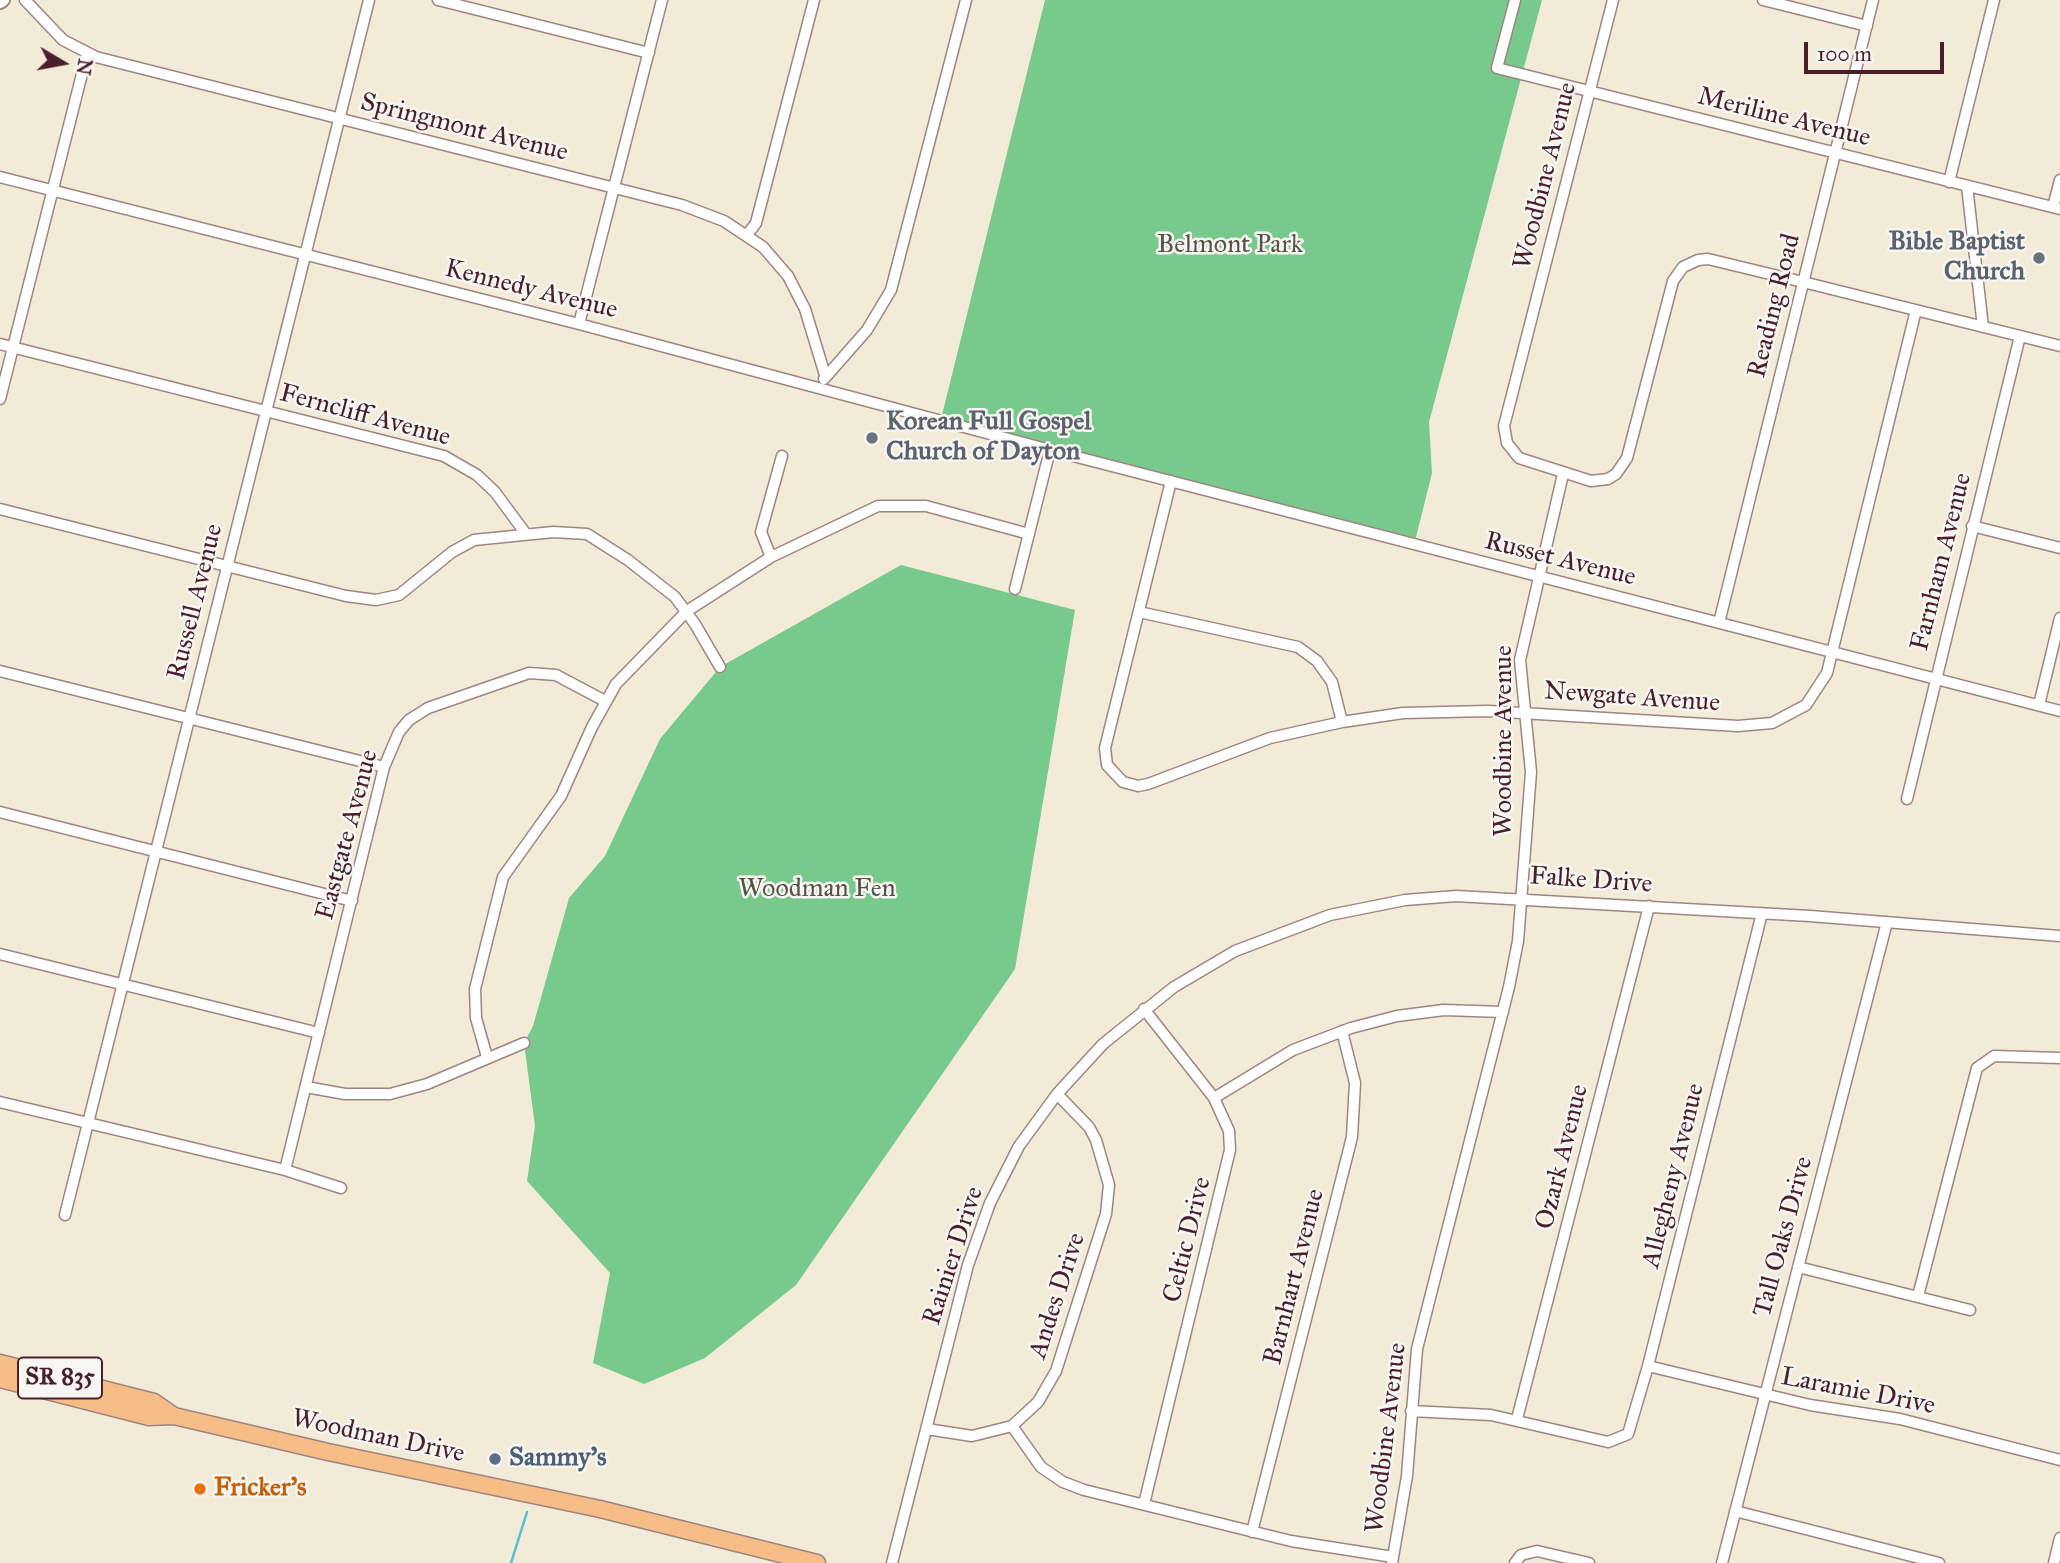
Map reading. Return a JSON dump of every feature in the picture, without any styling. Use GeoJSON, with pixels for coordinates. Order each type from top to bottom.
{"type":"FeatureCollection","features":[{"type":"Feature","properties":{"kind":"main road","name":"Woodman Drive"},"geometry":{"type":"LineString","coordinates":[[0,1363],[117,1400]]}},
{"type":"Feature","properties":{"kind":"main road","name":"Woodman Drive"},"geometry":{"type":"LineString","coordinates":[[0,1379],[117,1400],[154,1402],[174,1416],[328,1452],[612,1512],[817,1563]]}},
{"type":"Feature","properties":{"kind":"street","name":"Springmont Avenue"},"geometry":{"type":"LineString","coordinates":[[25,0],[53,31],[87,54],[704,212],[747,235],[777,262],[797,292],[825,375]]}},
{"type":"Feature","properties":{"kind":"street","name":"Russell Avenue"},"geometry":{"type":"LineString","coordinates":[[65,1215],[369,0]]}},
{"type":"Feature","properties":{"kind":"street"},"geometry":{"type":"LineString","coordinates":[[438,0],[649,52]]}},
{"type":"Feature","properties":{"kind":"street"},"geometry":{"type":"LineString","coordinates":[[579,324],[662,0]]}},
{"type":"Feature","properties":{"kind":"street"},"geometry":{"type":"LineString","coordinates":[[747,235],[756,223],[814,0]]}},
{"type":"Feature","properties":{"kind":"street"},"geometry":{"type":"LineString","coordinates":[[821,388],[825,375],[867,330],[891,290],[966,0]]}},
{"type":"Feature","properties":{"kind":"street","name":"Meriline Avenue"},"geometry":{"type":"LineString","coordinates":[[1515,0],[1497,68],[2057,208]]}},
{"type":"Feature","properties":{"kind":"street","name":"Woodbine Avenue"},"geometry":{"type":"LineString","coordinates":[[1393,1560],[1407,1476],[1417,1349],[1503,1012],[1518,941],[1531,772],[1520,660],[1563,474],[1519,458],[1507,443],[1504,426],[1613,0]]}},
{"type":"Feature","properties":{"kind":"street"},"geometry":{"type":"LineString","coordinates":[[1763,0],[1867,26]]}},
{"type":"Feature","properties":{"kind":"street","name":"Reading Road"},"geometry":{"type":"LineString","coordinates":[[1719,623],[1873,0]]}},
{"type":"Feature","properties":{"kind":"street"},"geometry":{"type":"LineString","coordinates":[[1949,182],[1994,0]]}},
{"type":"Feature","properties":{"kind":"street"},"geometry":{"type":"LineString","coordinates":[[0,399],[87,54]]}},
{"type":"Feature","properties":{"kind":"street","name":"Kennedy Avenue"},"geometry":{"type":"LineString","coordinates":[[0,177],[579,324],[1050,450]]}},
{"type":"Feature","properties":{"kind":"street"},"geometry":{"type":"LineString","coordinates":[[2057,208],[2060,180]]}},
{"type":"Feature","properties":{"kind":"street"},"geometry":{"type":"LineString","coordinates":[[1967,186],[1983,327]]}},
{"type":"Feature","properties":{"kind":"street"},"geometry":{"type":"LineString","coordinates":[[1563,474],[1599,481],[1616,474],[1623,466],[1673,281],[1683,267],[1708,259],[2060,346]]}},
{"type":"Feature","properties":{"kind":"street","name":"Newgate Avenue"},"geometry":{"type":"LineString","coordinates":[[1139,612],[1105,748],[1111,773],[1131,785],[1148,784],[1270,738],[1342,722],[1443,711],[1525,712],[1738,726],[1772,723],[1797,712],[1815,696],[1828,673],[1916,310]]}},
{"type":"Feature","properties":{"kind":"street","name":"Farnham Avenue"},"geometry":{"type":"LineString","coordinates":[[1907,799],[2020,336]]}},
{"type":"Feature","properties":{"kind":"street","name":"Ferncliff Avenue"},"geometry":{"type":"LineString","coordinates":[[0,344],[444,456],[486,484],[526,534]]}},
{"type":"Feature","properties":{"kind":"street"},"geometry":{"type":"LineString","coordinates":[[1015,589],[1050,450]]}},
{"type":"Feature","properties":{"kind":"street","name":"Russet Avenue"},"geometry":{"type":"LineString","coordinates":[[1050,450],[2060,711]]}},
{"type":"Feature","properties":{"kind":"street"},"geometry":{"type":"LineString","coordinates":[[771,556],[761,532],[782,456]]}},
{"type":"Feature","properties":{"kind":"street"},"geometry":{"type":"LineString","coordinates":[[1171,481],[1139,612],[1298,647],[1317,661],[1332,682],[1342,722]]}},
{"type":"Feature","properties":{"kind":"street"},"geometry":{"type":"LineString","coordinates":[[487,1057],[476,1018],[475,989],[496,894],[509,864],[561,796],[606,701],[633,664],[687,611],[771,556],[862,511],[894,504],[926,506],[1029,534]]}},
{"type":"Feature","properties":{"kind":"street"},"geometry":{"type":"LineString","coordinates":[[0,509],[376,600],[398,595],[463,544],[491,537],[577,531],[596,537],[663,586],[687,611],[720,667]]}},
{"type":"Feature","properties":{"kind":"street"},"geometry":{"type":"LineString","coordinates":[[1972,526],[2060,548]]}},
{"type":"Feature","properties":{"kind":"street"},"geometry":{"type":"LineString","coordinates":[[2039,705],[2060,618]]}},
{"type":"Feature","properties":{"kind":"street"},"geometry":{"type":"LineString","coordinates":[[0,671],[384,767]]}},
{"type":"Feature","properties":{"kind":"street","name":"Eastgate Avenue"},"geometry":{"type":"LineString","coordinates":[[285,1170],[384,767],[399,732],[414,716],[428,708],[516,676],[543,673],[556,675],[606,701]]}},
{"type":"Feature","properties":{"kind":"street"},"geometry":{"type":"LineString","coordinates":[[0,812],[352,901]]}},
{"type":"Feature","properties":{"kind":"street","name":"Falke Drive"},"geometry":{"type":"LineString","coordinates":[[1144,1009],[1174,987],[1235,951],[1330,915],[1435,897],[1522,898],[2060,936]]}},
{"type":"Feature","properties":{"kind":"street","name":"Ozark Avenue"},"geometry":{"type":"LineString","coordinates":[[1517,1419],[1649,906]]}},
{"type":"Feature","properties":{"kind":"street","name":"Allegheny Avenue"},"geometry":{"type":"LineString","coordinates":[[1517,1419],[1608,1442],[1628,1434],[1632,1426],[1762,913]]}},
{"type":"Feature","properties":{"kind":"street","name":"Tall Oaks Drive"},"geometry":{"type":"LineString","coordinates":[[1721,1563],[1887,922]]}},
{"type":"Feature","properties":{"kind":"street"},"geometry":{"type":"LineString","coordinates":[[0,954],[318,1033]]}},
{"type":"Feature","properties":{"kind":"street","name":"Rainier Drive"},"geometry":{"type":"LineString","coordinates":[[892,1563],[968,1265],[986,1211],[1019,1146],[1056,1094],[1103,1044],[1144,1009]]}},
{"type":"Feature","properties":{"kind":"street","name":"Celtic Drive"},"geometry":{"type":"LineString","coordinates":[[1143,1504],[1228,1166],[1229,1131],[1214,1098],[1144,1009]]}},
{"type":"Feature","properties":{"kind":"street"},"geometry":{"type":"LineString","coordinates":[[1214,1098],[1293,1050],[1342,1031],[1397,1016],[1444,1010],[1503,1012]]}},
{"type":"Feature","properties":{"kind":"street","name":"Barnhart Avenue"},"geometry":{"type":"LineString","coordinates":[[1252,1532],[1352,1136],[1355,1083],[1342,1031]]}},
{"type":"Feature","properties":{"kind":"street"},"geometry":{"type":"LineString","coordinates":[[306,1087],[345,1094],[390,1094],[427,1084],[524,1043]]}},
{"type":"Feature","properties":{"kind":"street"},"geometry":{"type":"LineString","coordinates":[[1918,1296],[1977,1068],[1985,1058],[1994,1056],[2060,1058]]}},
{"type":"Feature","properties":{"kind":"street","name":"Andes Drive"},"geometry":{"type":"LineString","coordinates":[[927,1429],[972,1436],[1012,1426],[1038,1402],[1056,1371],[1109,1200],[1106,1168],[1096,1140],[1089,1127],[1056,1094]]}},
{"type":"Feature","properties":{"kind":"street"},"geometry":{"type":"LineString","coordinates":[[0,1101],[285,1170],[341,1188]]}},
{"type":"Feature","properties":{"kind":"street"},"geometry":{"type":"LineString","coordinates":[[1798,1267],[1970,1310]]}},
{"type":"Feature","properties":{"kind":"street","name":"Laramie Drive"},"geometry":{"type":"LineString","coordinates":[[1648,1366],[1764,1395],[1900,1419],[2060,1460]]}},
{"type":"Feature","properties":{"kind":"street"},"geometry":{"type":"LineString","coordinates":[[1411,1410],[1464,1412],[1517,1419]]}},
{"type":"Feature","properties":{"kind":"street"},"geometry":{"type":"LineString","coordinates":[[1012,1426],[1030,1455],[1056,1478],[1084,1490],[1252,1532],[1393,1560]]}},
{"type":"Feature","properties":{"kind":"street"},"geometry":{"type":"LineString","coordinates":[[1735,1511],[1940,1563]]}},
{"type":"Feature","properties":{"kind":"street"},"geometry":{"type":"LineString","coordinates":[[2054,1563],[2060,1538]]}},
{"type":"Feature","properties":{"kind":"street"},"geometry":{"type":"LineString","coordinates":[[1515,1563],[1521,1555],[1537,1551],[1589,1563]]}},
{"type":"Feature","properties":{"kind":"green space","name":"Belmont Park"},"geometry":{"type":"Polygon","coordinates":[[[1045,0],[1542,0],[1429,422],[1432,473],[1414,545],[941,419],[1045,0]]]}},
{"type":"Feature","properties":{"kind":"green space","name":"Woodman Fen"},"geometry":{"type":"Polygon","coordinates":[[[901,565],[1075,610],[1015,969],[796,1285],[705,1358],[644,1384],[593,1363],[610,1273],[527,1181],[535,1126],[524,1043],[533,1026],[569,898],[605,856],[660,739],[720,667],[901,565]]]}},
{"type":"Feature","properties":{"kind":"waterway"},"geometry":{"type":"LineString","coordinates":[[511,1563],[527,1512]]}},
{"type":"Feature","properties":{"kind":"place","name":"Bible Baptist Church"},"geometry":{"type":"Point","coordinates":[2039,258]}},
{"type":"Feature","properties":{"kind":"place","name":"Korean Full Gospel Church of Dayton"},"geometry":{"type":"Point","coordinates":[872,438]}},
{"type":"Feature","properties":{"kind":"place","name":"Sammy's"},"geometry":{"type":"Point","coordinates":[495,1459]}},
{"type":"Feature","properties":{"kind":"place","name":"Fricker's"},"geometry":{"type":"Point","coordinates":[200,1489]}}]}
